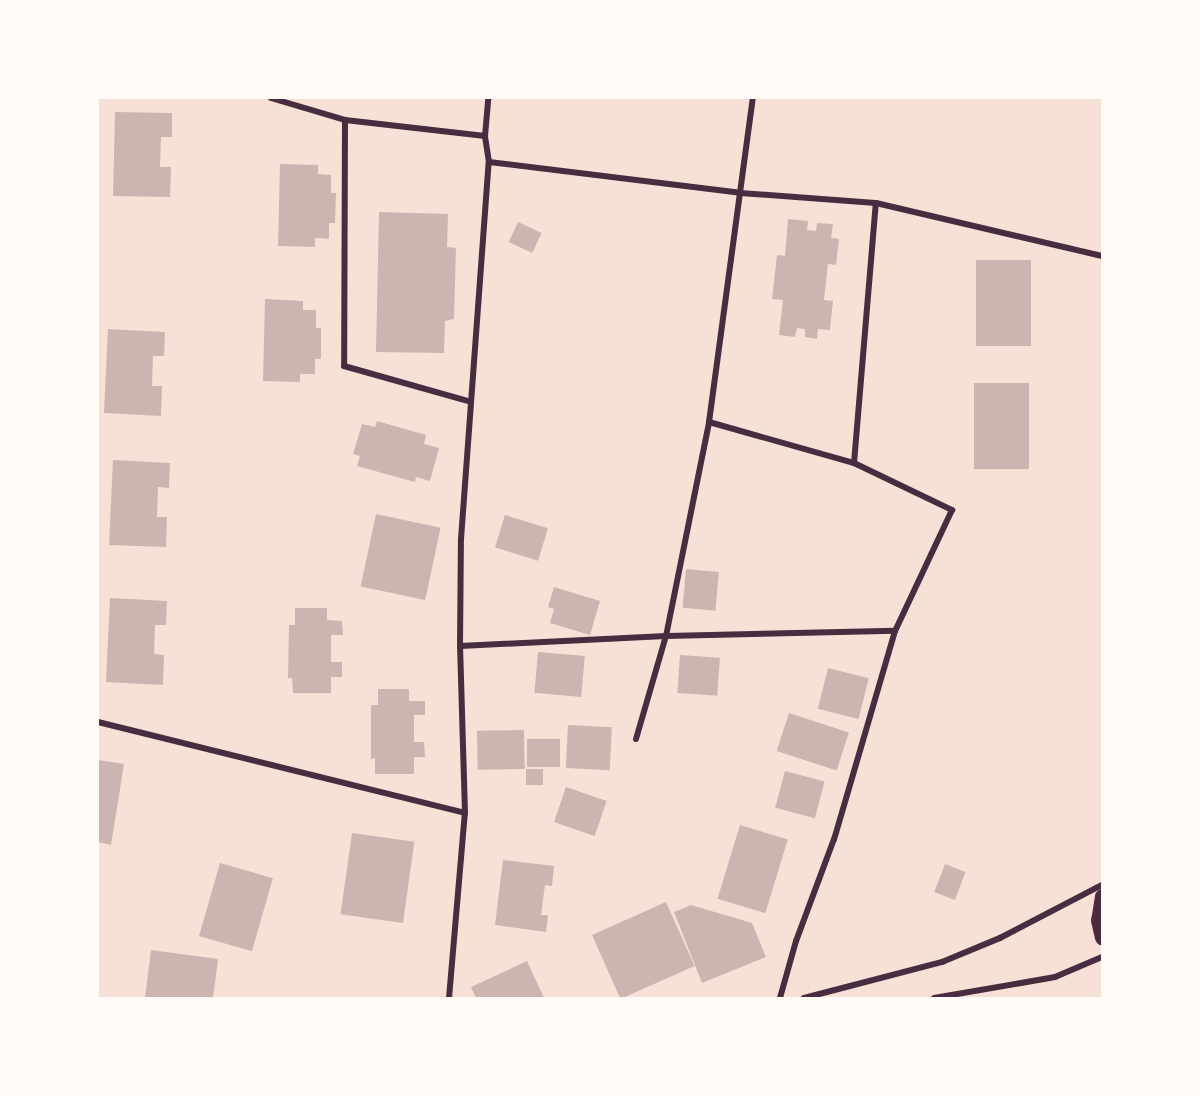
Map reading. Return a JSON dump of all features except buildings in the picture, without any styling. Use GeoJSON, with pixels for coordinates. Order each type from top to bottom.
{"type":"FeatureCollection","features":[{"type":"Feature","properties":{"kind":"main road"},"geometry":{"type":"LineString","coordinates":[[1102,896],[1098,920],[1102,938]]}},
{"type":"Feature","properties":{"kind":"street"},"geometry":{"type":"LineString","coordinates":[[271,98],[345,120],[485,136]]}},
{"type":"Feature","properties":{"kind":"street"},"geometry":{"type":"LineString","coordinates":[[448,999],[465,813],[460,646],[461,539],[489,162],[485,136],[488,98]]}},
{"type":"Feature","properties":{"kind":"street"},"geometry":{"type":"LineString","coordinates":[[636,739],[666,636],[709,422],[753,98]]}},
{"type":"Feature","properties":{"kind":"street"},"geometry":{"type":"LineString","coordinates":[[345,120],[344,366],[471,402]]}},
{"type":"Feature","properties":{"kind":"street"},"geometry":{"type":"LineString","coordinates":[[489,162],[740,193],[876,203],[1102,256]]}},
{"type":"Feature","properties":{"kind":"street"},"geometry":{"type":"LineString","coordinates":[[854,463],[876,203]]}},
{"type":"Feature","properties":{"kind":"street"},"geometry":{"type":"LineString","coordinates":[[709,422],[854,463],[952,510],[895,631],[834,839],[795,941],[780,999]]}},
{"type":"Feature","properties":{"kind":"street"},"geometry":{"type":"LineString","coordinates":[[460,646],[666,636],[895,631]]}},
{"type":"Feature","properties":{"kind":"street"},"geometry":{"type":"LineString","coordinates":[[98,722],[465,813]]}},
{"type":"Feature","properties":{"kind":"street"},"geometry":{"type":"LineString","coordinates":[[804,999],[942,962],[1000,938],[1102,885]]}},
{"type":"Feature","properties":{"kind":"street"},"geometry":{"type":"LineString","coordinates":[[934,999],[1055,977],[1102,957]]}}]}
